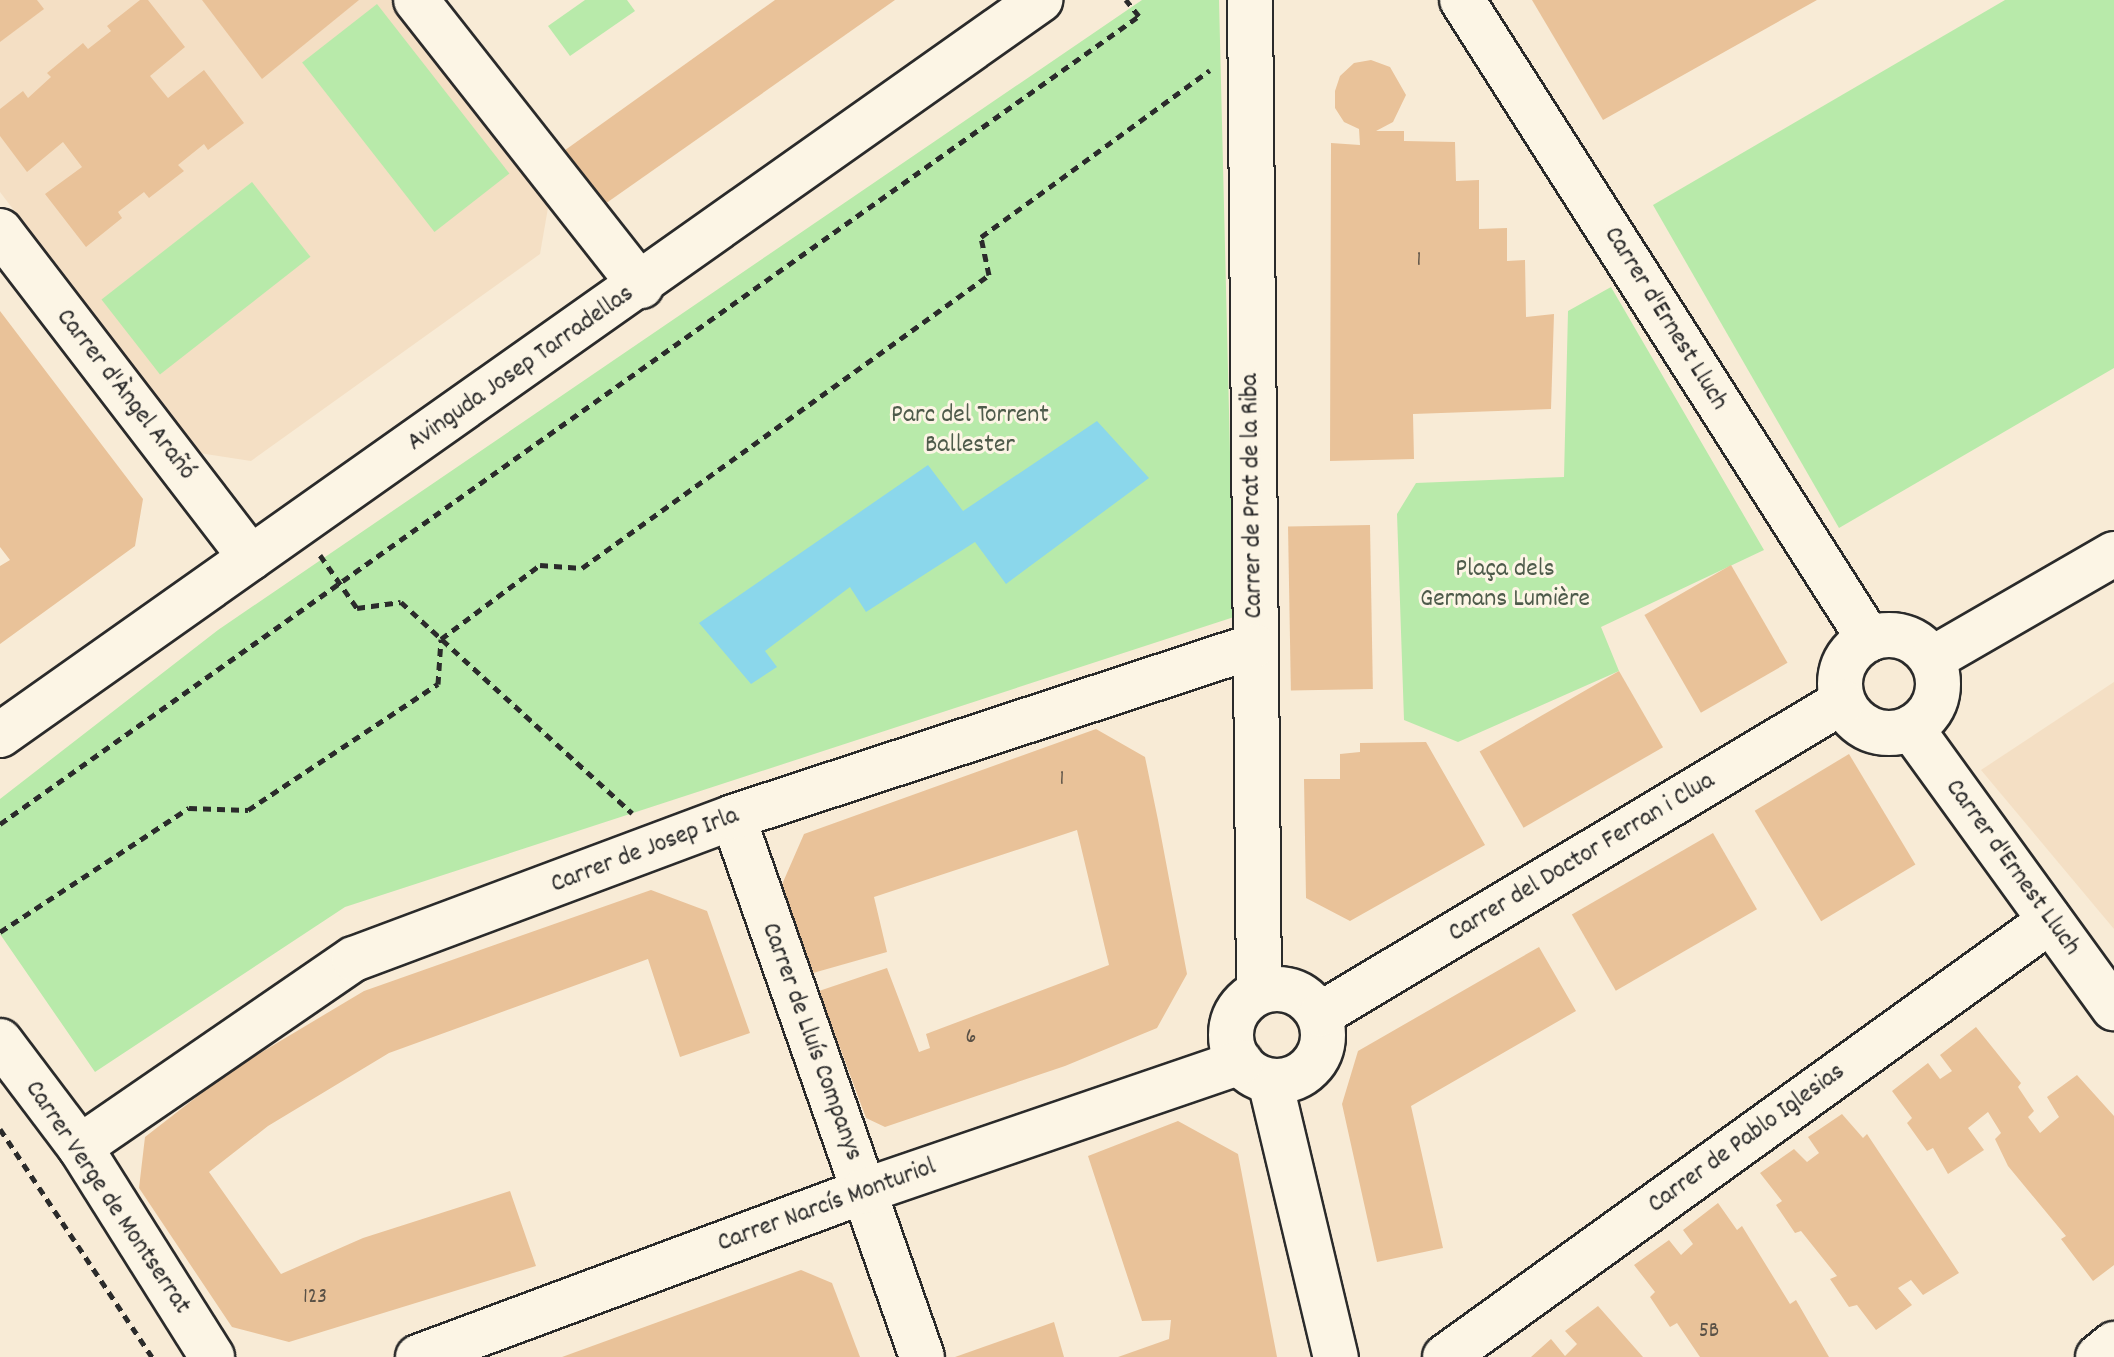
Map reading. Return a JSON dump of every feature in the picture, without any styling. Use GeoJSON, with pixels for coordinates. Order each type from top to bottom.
{"type":"FeatureCollection","features":[{"type":"Feature","properties":{"kind":"street"},"geometry":{"type":"LineString","coordinates":[[416,0],[641,286]]}},
{"type":"Feature","properties":{"kind":"street","name":"Avinguda Josep Tarradellas"},"geometry":{"type":"LineString","coordinates":[[0,735],[641,286],[1040,0]]}},
{"type":"Feature","properties":{"kind":"street","name":"Carrer de Prat de la Riba"},"geometry":{"type":"LineString","coordinates":[[1250,0],[1248,60],[1259,992]]}},
{"type":"Feature","properties":{"kind":"street","name":"Carrer d'Ernest Lluch"},"geometry":{"type":"LineString","coordinates":[[1462,0],[1869,639]]}},
{"type":"Feature","properties":{"kind":"street","name":"Carrer d'Àngel Arañó"},"geometry":{"type":"LineString","coordinates":[[0,231],[251,558]]}},
{"type":"Feature","properties":{"kind":"street"},"geometry":{"type":"LineString","coordinates":[[1932,659],[2114,554]]}},
{"type":"Feature","properties":{"kind":"street"},"geometry":{"type":"LineString","coordinates":[[1905,637],[1932,659],[1938,691],[1925,718],[1911,728],[1875,731],[1859,724],[1842,702],[1841,674],[1847,658],[1869,639],[1905,637]]}},
{"type":"Feature","properties":{"kind":"street","name":"Carrer de Josep Irla"},"geometry":{"type":"LineString","coordinates":[[80,1147],[354,959],[733,817],[1254,646]]}},
{"type":"Feature","properties":{"kind":"street","name":"Carrer del Doctor Ferran i Clua"},"geometry":{"type":"LineString","coordinates":[[1321,1014],[1842,702]]}},
{"type":"Feature","properties":{"kind":"street","name":"Carrer d'Ernest Lluch"},"geometry":{"type":"LineString","coordinates":[[1911,728],[2114,1008]]}},
{"type":"Feature","properties":{"kind":"street","name":"Carrer de Lluís Companys"},"geometry":{"type":"LineString","coordinates":[[733,817],[922,1357]]}},
{"type":"Feature","properties":{"kind":"street","name":"Carrer de Pablo Iglesias"},"geometry":{"type":"LineString","coordinates":[[1445,1357],[2050,921]]}},
{"type":"Feature","properties":{"kind":"street"},"geometry":{"type":"LineString","coordinates":[[1293,991],[1321,1014],[1323,1040],[1310,1066],[1285,1080],[1255,1071],[1233,1049],[1233,1021],[1259,992],[1293,991]]}},
{"type":"Feature","properties":{"kind":"street","name":"Carrer Verge de Montserrat"},"geometry":{"type":"LineString","coordinates":[[0,1041],[80,1147],[212,1357]]}},
{"type":"Feature","properties":{"kind":"street"},"geometry":{"type":"LineString","coordinates":[[1255,1071],[1336,1357]]}},
{"type":"Feature","properties":{"kind":"street","name":"Carrer Narcís Monturiol"},"geometry":{"type":"LineString","coordinates":[[418,1357],[864,1191],[1255,1071]]}},
{"type":"Feature","properties":{"kind":"street"},"geometry":{"type":"LineString","coordinates":[[2098,1357],[2114,1344]]}},
{"type":"Feature","properties":{"kind":"path"},"geometry":{"type":"LineString","coordinates":[[0,824],[1139,16],[1126,0]]}},
{"type":"Feature","properties":{"kind":"path"},"geometry":{"type":"LineString","coordinates":[[0,932],[189,808],[248,810],[438,684],[441,639],[540,565],[582,568],[620,541],[989,275],[981,237],[1222,61],[1248,60]]}},
{"type":"Feature","properties":{"kind":"path"},"geometry":{"type":"LineString","coordinates":[[298,525],[357,608],[401,602],[634,816],[648,810]]}},
{"type":"Feature","properties":{"kind":"path"},"geometry":{"type":"LineString","coordinates":[[0,1129],[152,1357]]}},
{"type":"Feature","properties":{"kind":"shaded area"},"geometry":{"type":"Polygon","coordinates":[[[0,0],[393,0],[549,202],[540,254],[251,461],[199,453],[0,192],[0,0]]]}},
{"type":"Feature","properties":{"kind":"shaded area"},"geometry":{"type":"Polygon","coordinates":[[[2114,682],[2114,929],[1981,770],[2114,682]]]}},
{"type":"Feature","properties":{"kind":"green space"},"geometry":{"type":"Polygon","coordinates":[[[585,0],[627,0],[635,11],[570,56],[548,26],[585,0]]]}},
{"type":"Feature","properties":{"kind":"green space","name":"Parc del Torrent Ballester"},"geometry":{"type":"Polygon","coordinates":[[[1142,0],[1219,0],[1234,617],[345,907],[95,1072],[0,934],[0,799],[218,630],[1142,0]]]}},
{"type":"Feature","properties":{"kind":"green space"},"geometry":{"type":"Polygon","coordinates":[[[2005,0],[2114,0],[2114,368],[1839,528],[1653,205],[2005,0]]]}},
{"type":"Feature","properties":{"kind":"green space"},"geometry":{"type":"Polygon","coordinates":[[[377,4],[509,173],[435,232],[302,62],[377,4]]]}},
{"type":"Feature","properties":{"kind":"green space"},"geometry":{"type":"Polygon","coordinates":[[[252,182],[310,257],[160,374],[101,300],[252,182]]]}},
{"type":"Feature","properties":{"kind":"green space","name":"Plaça dels Germans Lumière"},"geometry":{"type":"Polygon","coordinates":[[[1611,287],[1764,550],[1601,627],[1619,671],[1458,742],[1404,720],[1397,514],[1416,483],[1564,477],[1568,311],[1611,287]]]}},
{"type":"Feature","properties":{"kind":"water"},"geometry":{"type":"Polygon","coordinates":[[[1097,421],[1149,478],[1006,584],[975,542],[866,612],[850,587],[765,651],[777,667],[751,684],[699,623],[928,465],[963,511],[1097,421]]]}},
{"type":"Feature","properties":{"kind":"building"},"geometry":{"type":"Polygon","coordinates":[[[0,0],[37,0],[44,9],[0,42],[0,0]]]}},
{"type":"Feature","properties":{"kind":"building"},"geometry":{"type":"Polygon","coordinates":[[[140,0],[148,0],[185,47],[150,76],[168,98],[204,70],[244,123],[208,150],[204,144],[178,165],[184,171],[149,198],[144,192],[118,212],[122,218],[86,247],[45,194],[82,167],[63,142],[27,172],[0,136],[0,109],[23,91],[28,98],[51,77],[47,73],[83,43],[88,49],[111,31],[107,26],[140,0]]]}},
{"type":"Feature","properties":{"kind":"building"},"geometry":{"type":"Polygon","coordinates":[[[202,0],[359,0],[262,79],[202,0]]]}},
{"type":"Feature","properties":{"kind":"building"},"geometry":{"type":"Polygon","coordinates":[[[775,0],[895,0],[595,211],[561,153],[775,0]]]}},
{"type":"Feature","properties":{"kind":"building"},"geometry":{"type":"Polygon","coordinates":[[[1532,0],[1817,0],[1603,120],[1532,0]]]}},
{"type":"Feature","properties":{"kind":"building"},"geometry":{"type":"Polygon","coordinates":[[[1371,60],[1390,67],[1406,95],[1393,122],[1376,131],[1404,131],[1404,141],[1455,142],[1456,181],[1479,180],[1479,229],[1507,228],[1507,261],[1525,260],[1526,317],[1554,314],[1551,409],[1413,414],[1414,459],[1330,461],[1331,143],[1360,145],[1359,129],[1344,122],[1335,108],[1335,91],[1340,76],[1354,63],[1371,60]]]}},
{"type":"Feature","properties":{"kind":"building"},"geometry":{"type":"Polygon","coordinates":[[[0,311],[143,499],[135,546],[0,644],[0,566],[10,560],[0,547],[0,311]]]}},
{"type":"Feature","properties":{"kind":"building"},"geometry":{"type":"Polygon","coordinates":[[[1370,525],[1373,689],[1291,690],[1288,526],[1370,525]]]}},
{"type":"Feature","properties":{"kind":"building"},"geometry":{"type":"Polygon","coordinates":[[[1731,565],[1788,663],[1701,713],[1644,615],[1731,565]]]}},
{"type":"Feature","properties":{"kind":"building"},"geometry":{"type":"Polygon","coordinates":[[[1619,671],[1663,747],[1524,828],[1480,752],[1619,671]]]}},
{"type":"Feature","properties":{"kind":"building"},"geometry":{"type":"Polygon","coordinates":[[[1096,729],[1145,757],[1158,820],[1187,974],[1157,1028],[1065,1066],[885,1127],[866,1118],[819,991],[887,968],[919,1052],[930,1048],[926,1034],[1109,965],[1077,830],[874,897],[887,952],[813,973],[780,889],[804,834],[1096,729]]]}},
{"type":"Feature","properties":{"kind":"building"},"geometry":{"type":"Polygon","coordinates":[[[1426,742],[1485,845],[1350,921],[1306,898],[1304,779],[1340,779],[1340,754],[1360,752],[1360,743],[1426,742]]]}},
{"type":"Feature","properties":{"kind":"building"},"geometry":{"type":"Polygon","coordinates":[[[1849,754],[1915,865],[1821,921],[1755,811],[1849,754]]]}},
{"type":"Feature","properties":{"kind":"building"},"geometry":{"type":"Polygon","coordinates":[[[1713,833],[1757,909],[1616,991],[1572,914],[1713,833]]]}},
{"type":"Feature","properties":{"kind":"building"},"geometry":{"type":"Polygon","coordinates":[[[651,890],[707,911],[750,1033],[680,1057],[648,959],[389,1053],[268,1126],[209,1172],[281,1274],[363,1238],[510,1191],[536,1266],[289,1342],[232,1327],[139,1188],[145,1137],[230,1071],[364,991],[651,890]]]}},
{"type":"Feature","properties":{"kind":"building"},"geometry":{"type":"Polygon","coordinates":[[[1539,947],[1576,1011],[1411,1106],[1443,1248],[1377,1262],[1342,1104],[1358,1051],[1539,947]]]}},
{"type":"Feature","properties":{"kind":"building"},"geometry":{"type":"Polygon","coordinates":[[[1976,1027],[2021,1083],[2018,1087],[2034,1111],[2028,1117],[2040,1133],[2059,1117],[2047,1097],[2077,1075],[2114,1116],[2114,1265],[2093,1281],[2061,1239],[2066,1236],[2008,1166],[1995,1139],[2001,1133],[1988,1112],[1968,1128],[1984,1150],[1948,1174],[1933,1148],[1927,1151],[1907,1123],[1912,1118],[1892,1091],[1928,1063],[1940,1079],[1952,1071],[1940,1055],[1976,1027]]]}},
{"type":"Feature","properties":{"kind":"building"},"geometry":{"type":"Polygon","coordinates":[[[1842,1114],[1863,1138],[1867,1134],[1959,1273],[1923,1295],[1911,1280],[1898,1288],[1912,1305],[1876,1330],[1857,1305],[1849,1307],[1830,1279],[1837,1276],[1801,1231],[1795,1233],[1776,1205],[1782,1201],[1760,1173],[1794,1149],[1807,1162],[1819,1153],[1808,1137],[1842,1114]]]}},
{"type":"Feature","properties":{"kind":"building"},"geometry":{"type":"Polygon","coordinates":[[[1178,1121],[1238,1154],[1277,1357],[1118,1357],[1169,1339],[1171,1320],[1142,1321],[1088,1156],[1178,1121]]]}},
{"type":"Feature","properties":{"kind":"building"},"geometry":{"type":"Polygon","coordinates":[[[1718,1203],[1737,1230],[1742,1226],[1790,1304],[1796,1300],[1829,1357],[1700,1357],[1677,1323],[1670,1327],[1650,1297],[1655,1292],[1634,1265],[1669,1240],[1681,1255],[1693,1244],[1683,1230],[1718,1203]]]}},
{"type":"Feature","properties":{"kind":"building"},"geometry":{"type":"Polygon","coordinates":[[[801,1270],[832,1283],[860,1357],[562,1357],[801,1270]]]}},
{"type":"Feature","properties":{"kind":"building"},"geometry":{"type":"Polygon","coordinates":[[[1598,1306],[1643,1357],[1531,1357],[1551,1339],[1565,1356],[1577,1344],[1565,1331],[1598,1306]]]}},
{"type":"Feature","properties":{"kind":"building"},"geometry":{"type":"Polygon","coordinates":[[[1054,1322],[1064,1357],[955,1357],[1054,1322]]]}}]}
